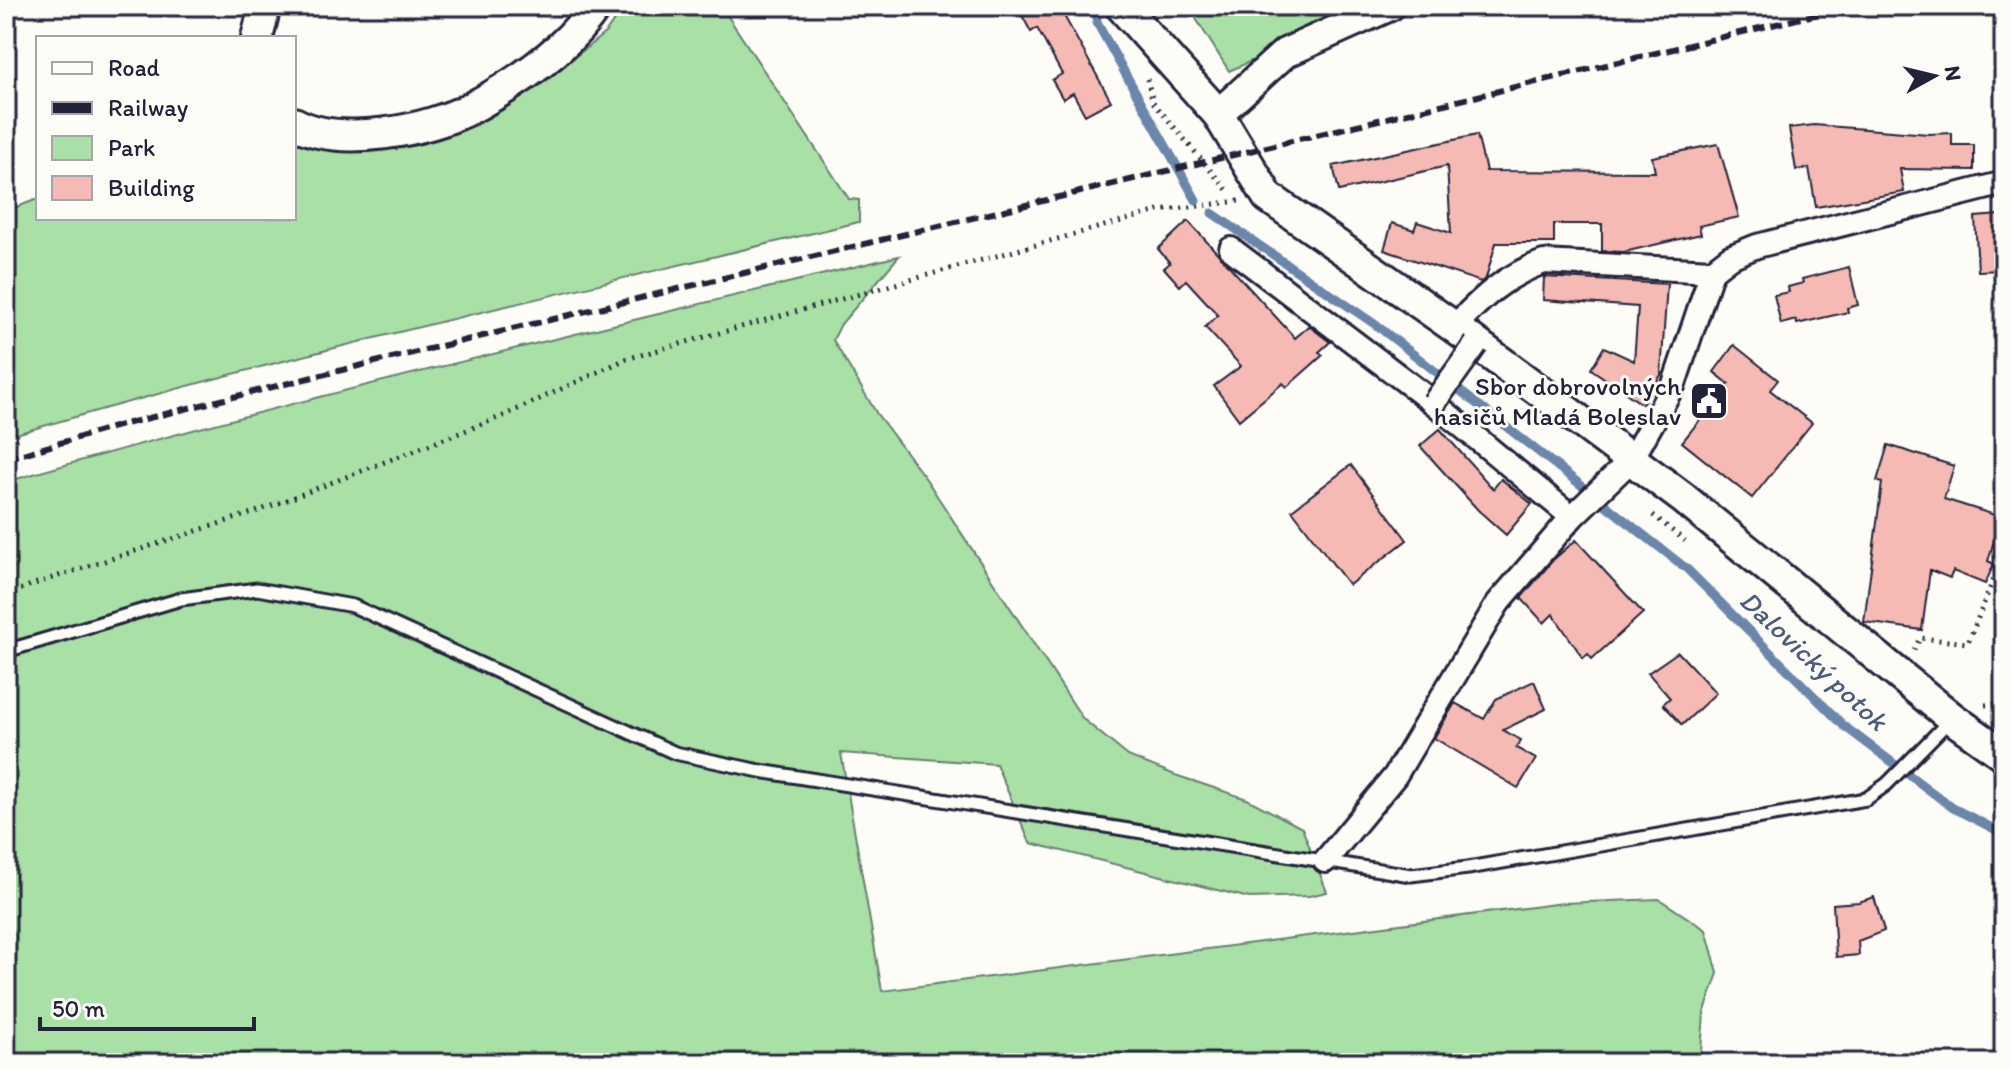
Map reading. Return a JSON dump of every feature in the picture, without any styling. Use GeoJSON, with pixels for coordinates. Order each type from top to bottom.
{"type":"FeatureCollection","features":[{"type":"Feature","properties":{"kind":"main road"},"geometry":{"type":"LineString","coordinates":[[258,36],[265,6]]}},
{"type":"Feature","properties":{"kind":"main road"},"geometry":{"type":"LineString","coordinates":[[296,124],[329,136],[381,133],[436,121],[472,108],[564,43],[596,6]]}},
{"type":"Feature","properties":{"kind":"main road"},"geometry":{"type":"LineString","coordinates":[[1127,10],[1218,114],[1268,197],[1632,459],[1962,713],[2004,755]]}},
{"type":"Feature","properties":{"kind":"street"},"geometry":{"type":"LineString","coordinates":[[1218,114],[1285,53],[1390,6]]}},
{"type":"Feature","properties":{"kind":"street"},"geometry":{"type":"LineString","coordinates":[[1325,861],[1395,776],[1498,603],[1572,517],[1632,459],[1674,384],[1712,271],[1730,257],[1757,246],[2004,183]]}},
{"type":"Feature","properties":{"kind":"street"},"geometry":{"type":"LineString","coordinates":[[1231,249],[1434,403],[1572,517]]}},
{"type":"Feature","properties":{"kind":"street"},"geometry":{"type":"LineString","coordinates":[[1434,403],[1465,336],[1492,289],[1526,268],[1544,262],[1712,271]]}},
{"type":"Feature","properties":{"kind":"lane"},"geometry":{"type":"LineString","coordinates":[[6,651],[181,599],[257,589],[353,606],[675,753],[760,771],[1411,875],[1468,868],[1866,799],[1887,784],[1962,713]]}},
{"type":"Feature","properties":{"kind":"path"},"geometry":{"type":"LineString","coordinates":[[6,596],[31,585],[261,510],[503,416],[626,359],[1158,211],[1268,197]]}},
{"type":"Feature","properties":{"kind":"path"},"geometry":{"type":"LineString","coordinates":[[1909,659],[1920,638],[1968,643],[2004,553]]}},
{"type":"Feature","properties":{"kind":"path"},"geometry":{"type":"LineString","coordinates":[[1962,713],[2004,703]]}},
{"type":"Feature","properties":{"kind":"green space"},"geometry":{"type":"Polygon","coordinates":[[[624,6],[721,6],[849,199],[859,200],[859,222],[324,351],[6,437],[6,211],[36,200],[36,220],[296,220],[296,133],[462,121],[538,87],[606,32],[624,6]]]}},
{"type":"Feature","properties":{"kind":"green space"},"geometry":{"type":"Polygon","coordinates":[[[1188,6],[1375,6],[1229,71],[1188,6]]]}},
{"type":"Feature","properties":{"kind":"green space"},"geometry":{"type":"Polygon","coordinates":[[[899,256],[841,324],[833,340],[877,414],[926,479],[1083,719],[1128,756],[1247,799],[1302,828],[1327,892],[1309,896],[1249,898],[1030,843],[996,764],[841,753],[882,991],[1563,903],[1659,899],[1706,930],[1718,973],[1704,1014],[1700,1063],[6,1063],[6,482],[340,392],[899,256]]]}},
{"type":"Feature","properties":{"kind":"building"},"geometry":{"type":"Polygon","coordinates":[[[1017,6],[1077,6],[1063,14],[1111,101],[1085,115],[1073,93],[1063,99],[1052,80],[1062,74],[1037,28],[1031,32],[1017,6]]]}},
{"type":"Feature","properties":{"kind":"building"},"geometry":{"type":"Polygon","coordinates":[[[1814,125],[1952,133],[1952,145],[1974,145],[1974,170],[1900,169],[1904,192],[1816,207],[1809,168],[1796,170],[1789,128],[1814,125]]]}},
{"type":"Feature","properties":{"kind":"building"},"geometry":{"type":"Polygon","coordinates":[[[1477,135],[1486,171],[1655,172],[1652,157],[1718,144],[1739,217],[1699,226],[1701,234],[1624,252],[1602,251],[1602,224],[1554,224],[1554,243],[1496,243],[1486,278],[1481,282],[1384,250],[1392,223],[1414,230],[1417,222],[1451,233],[1447,166],[1339,191],[1333,166],[1477,135]]]}},
{"type":"Feature","properties":{"kind":"building"},"geometry":{"type":"Polygon","coordinates":[[[2000,215],[2003,270],[1978,271],[1975,217],[2000,215]]]}},
{"type":"Feature","properties":{"kind":"building"},"geometry":{"type":"Polygon","coordinates":[[[1188,221],[1295,338],[1309,326],[1330,342],[1319,352],[1323,355],[1287,387],[1283,383],[1239,420],[1214,386],[1241,366],[1205,327],[1218,315],[1186,280],[1180,286],[1164,268],[1170,263],[1158,249],[1188,221]]]}},
{"type":"Feature","properties":{"kind":"building"},"geometry":{"type":"Polygon","coordinates":[[[1849,267],[1858,305],[1847,308],[1848,312],[1797,324],[1796,320],[1781,324],[1774,295],[1789,292],[1788,287],[1803,283],[1802,279],[1849,267]]]}},
{"type":"Feature","properties":{"kind":"building"},"geometry":{"type":"Polygon","coordinates":[[[1544,277],[1667,284],[1661,375],[1642,404],[1591,369],[1604,347],[1634,361],[1638,307],[1543,300],[1544,277]]]}},
{"type":"Feature","properties":{"kind":"building"},"geometry":{"type":"Polygon","coordinates":[[[1734,345],[1778,380],[1770,390],[1812,423],[1752,498],[1682,442],[1729,384],[1714,372],[1734,345]]]}},
{"type":"Feature","properties":{"kind":"building"},"geometry":{"type":"Polygon","coordinates":[[[1440,429],[1493,489],[1501,479],[1532,504],[1506,535],[1478,510],[1420,446],[1440,429]]]}},
{"type":"Feature","properties":{"kind":"building"},"geometry":{"type":"Polygon","coordinates":[[[1888,445],[1954,466],[1944,499],[2001,517],[1988,561],[1994,564],[1985,584],[1953,571],[1950,578],[1930,570],[1922,630],[1864,622],[1882,483],[1877,481],[1888,445]]]}},
{"type":"Feature","properties":{"kind":"building"},"geometry":{"type":"Polygon","coordinates":[[[1351,465],[1407,540],[1349,585],[1292,510],[1351,465]]]}},
{"type":"Feature","properties":{"kind":"building"},"geometry":{"type":"Polygon","coordinates":[[[1576,540],[1643,613],[1592,659],[1588,654],[1583,658],[1553,614],[1544,623],[1521,598],[1553,560],[1576,540]]]}},
{"type":"Feature","properties":{"kind":"building"},"geometry":{"type":"Polygon","coordinates":[[[1678,652],[1716,693],[1682,725],[1663,704],[1670,698],[1648,673],[1678,652]]]}},
{"type":"Feature","properties":{"kind":"building"},"geometry":{"type":"Polygon","coordinates":[[[1534,681],[1546,709],[1503,730],[1521,740],[1516,748],[1536,759],[1518,788],[1434,738],[1455,703],[1484,719],[1496,699],[1534,681]]]}},
{"type":"Feature","properties":{"kind":"building"},"geometry":{"type":"Polygon","coordinates":[[[1874,897],[1884,931],[1858,941],[1859,955],[1836,957],[1833,904],[1859,902],[1874,897]]]}},
{"type":"Feature","properties":{"kind":"waterway","name":"Dalovický potok"},"geometry":{"type":"LineString","coordinates":[[1096,6],[1097,23],[1196,200]]}},
{"type":"Feature","properties":{"kind":"waterway","name":"Dalovický potok"},"geometry":{"type":"LineString","coordinates":[[1212,213],[1376,325],[1586,489]]}},
{"type":"Feature","properties":{"kind":"waterway","name":"Dalovický potok"},"geometry":{"type":"LineString","coordinates":[[1603,503],[1687,569],[1844,726],[1953,808],[2004,834]]}},
{"type":"Feature","properties":{"kind":"railway"},"geometry":{"type":"LineString","coordinates":[[6,459],[121,425],[309,378],[1851,6]]}},
{"type":"Feature","properties":{"kind":"place","name":"Sbor dobrovolných hasičů Mladá Boleslav"},"geometry":{"type":"Point","coordinates":[1709,401]}}]}
